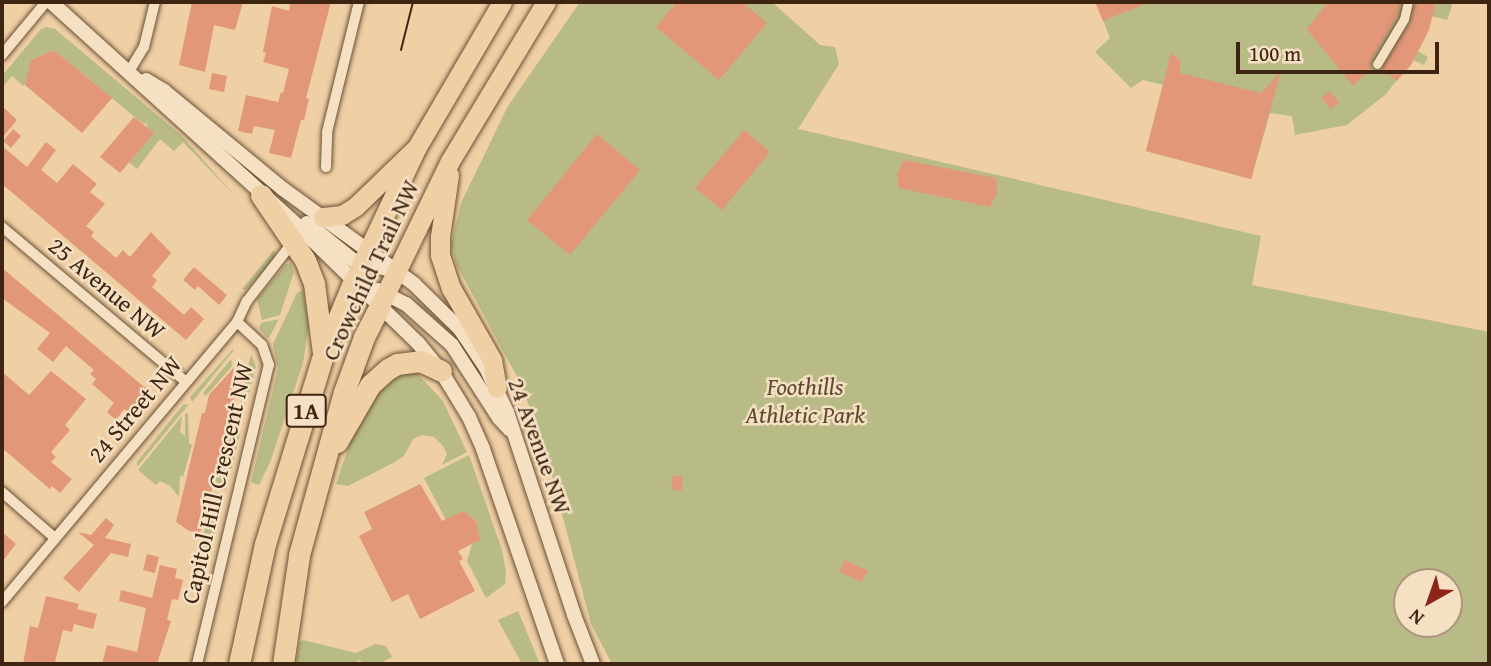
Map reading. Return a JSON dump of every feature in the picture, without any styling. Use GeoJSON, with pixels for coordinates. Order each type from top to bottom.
{"type":"FeatureCollection","features":[{"type":"Feature","properties":{"kind":"highway","name":"Crowchild Trail NW"},"geometry":{"type":"LineString","coordinates":[[239,664],[265,544],[323,355],[417,147],[502,2]]}},
{"type":"Feature","properties":{"kind":"highway","name":"Crowchild Trail NW"},"geometry":{"type":"LineString","coordinates":[[284,664],[299,555],[344,392],[364,337],[450,161],[546,2]]}},
{"type":"Feature","properties":{"kind":"highway"},"geometry":{"type":"LineString","coordinates":[[323,217],[342,215],[355,207],[417,147]]}},
{"type":"Feature","properties":{"kind":"highway"},"geometry":{"type":"LineString","coordinates":[[450,161],[440,255],[452,289],[492,360],[497,388]]}},
{"type":"Feature","properties":{"kind":"highway"},"geometry":{"type":"LineString","coordinates":[[261,195],[295,240],[314,283],[323,355]]}},
{"type":"Feature","properties":{"kind":"highway"},"geometry":{"type":"LineString","coordinates":[[328,451],[344,436],[370,385],[388,369],[397,364],[420,361],[441,371]]}},
{"type":"Feature","properties":{"kind":"street"},"geometry":{"type":"LineString","coordinates":[[2,55],[48,2]]}},
{"type":"Feature","properties":{"kind":"street","name":"24 Avenue NW"},"geometry":{"type":"LineString","coordinates":[[48,2],[130,70],[261,195],[362,265],[396,271],[433,301],[460,329],[497,388],[593,664]]}},
{"type":"Feature","properties":{"kind":"street"},"geometry":{"type":"LineString","coordinates":[[130,70],[144,47],[155,2]]}},
{"type":"Feature","properties":{"kind":"street"},"geometry":{"type":"LineString","coordinates":[[326,167],[327,132],[359,2]]}},
{"type":"Feature","properties":{"kind":"street"},"geometry":{"type":"LineString","coordinates":[[1377,64],[1399,29],[1408,2]]}},
{"type":"Feature","properties":{"kind":"street","name":"24 Avenue NW"},"geometry":{"type":"LineString","coordinates":[[130,70],[164,91],[283,190],[323,217],[362,265]]}},
{"type":"Feature","properties":{"kind":"street"},"geometry":{"type":"LineString","coordinates":[[190,127],[352,260],[362,265],[382,299],[441,371],[469,416],[484,449],[557,664]]}},
{"type":"Feature","properties":{"kind":"street","name":"25 Avenue NW"},"geometry":{"type":"LineString","coordinates":[[2,227],[185,382]]}},
{"type":"Feature","properties":{"kind":"street","name":"24 Street NW"},"geometry":{"type":"LineString","coordinates":[[2,603],[237,322],[247,300],[295,240]]}},
{"type":"Feature","properties":{"kind":"street"},"geometry":{"type":"LineString","coordinates":[[382,299],[406,304],[452,345],[499,418],[514,434]]}},
{"type":"Feature","properties":{"kind":"street","name":"Capitol Hill Crescent NW"},"geometry":{"type":"LineString","coordinates":[[197,664],[269,365],[262,345],[237,322]]}},
{"type":"Feature","properties":{"kind":"street"},"geometry":{"type":"LineString","coordinates":[[2,492],[55,538]]}},
{"type":"Feature","properties":{"kind":"green space","name":"Foothills Athletic Park"},"geometry":{"type":"Polygon","coordinates":[[[580,2],[772,2],[820,45],[835,47],[839,64],[798,129],[1261,236],[1252,285],[1489,332],[1489,664],[612,664],[591,624],[545,449],[521,384],[456,264],[451,245],[461,203],[508,106],[580,2]]]}},
{"type":"Feature","properties":{"kind":"green space"},"geometry":{"type":"Polygon","coordinates":[[[1096,2],[1453,2],[1447,20],[1432,16],[1418,51],[1428,57],[1424,65],[1413,60],[1385,95],[1347,125],[1295,135],[1292,116],[1270,113],[1251,179],[1146,151],[1163,85],[1143,80],[1131,88],[1095,52],[1110,38],[1096,2]]]}},
{"type":"Feature","properties":{"kind":"green space"},"geometry":{"type":"Polygon","coordinates":[[[41,29],[55,29],[181,135],[237,198],[183,142],[174,151],[160,139],[137,169],[129,162],[153,133],[146,127],[148,124],[142,123],[54,50],[31,60],[28,81],[23,86],[12,76],[2,88],[2,76],[41,29]]]}},
{"type":"Feature","properties":{"kind":"green space"},"geometry":{"type":"Polygon","coordinates":[[[274,250],[276,257],[246,290],[242,289],[274,250]]]}},
{"type":"Feature","properties":{"kind":"green space"},"geometry":{"type":"Polygon","coordinates":[[[291,263],[294,272],[280,315],[262,320],[257,299],[286,264],[291,263]]]}},
{"type":"Feature","properties":{"kind":"green space"},"geometry":{"type":"Polygon","coordinates":[[[303,290],[309,325],[303,363],[271,460],[259,485],[251,482],[278,368],[273,344],[297,293],[303,290]]]}},
{"type":"Feature","properties":{"kind":"green space"},"geometry":{"type":"Polygon","coordinates":[[[279,319],[267,338],[259,328],[261,323],[279,319]]]}},
{"type":"Feature","properties":{"kind":"green space"},"geometry":{"type":"Polygon","coordinates":[[[234,350],[192,402],[190,397],[234,350]]]}},
{"type":"Feature","properties":{"kind":"green space"},"geometry":{"type":"Polygon","coordinates":[[[251,354],[256,366],[249,395],[241,402],[251,354]]]}},
{"type":"Feature","properties":{"kind":"green space"},"geometry":{"type":"Polygon","coordinates":[[[231,359],[232,366],[206,396],[203,393],[231,359]]]}},
{"type":"Feature","properties":{"kind":"green space"},"geometry":{"type":"Polygon","coordinates":[[[410,372],[417,373],[443,401],[467,452],[442,465],[447,454],[443,446],[434,437],[422,435],[413,439],[404,456],[395,462],[348,486],[336,484],[363,404],[390,374],[396,378],[410,372]]]}},
{"type":"Feature","properties":{"kind":"green space"},"geometry":{"type":"Polygon","coordinates":[[[189,404],[137,467],[137,462],[183,405],[189,404]]]}},
{"type":"Feature","properties":{"kind":"green space"},"geometry":{"type":"Polygon","coordinates":[[[234,408],[239,409],[236,423],[240,434],[226,490],[217,488],[216,480],[234,408]]]}},
{"type":"Feature","properties":{"kind":"green space"},"geometry":{"type":"Polygon","coordinates":[[[185,413],[188,414],[189,443],[192,445],[183,477],[180,475],[179,497],[170,486],[160,481],[156,485],[138,470],[182,416],[180,432],[185,436],[185,413]]]}},
{"type":"Feature","properties":{"kind":"green space"},"geometry":{"type":"Polygon","coordinates":[[[469,455],[502,550],[506,571],[505,584],[486,598],[467,561],[472,544],[479,540],[476,521],[464,511],[446,520],[424,478],[469,455]]]}},
{"type":"Feature","properties":{"kind":"green space"},"geometry":{"type":"Polygon","coordinates":[[[214,492],[225,495],[211,552],[201,544],[214,492]]]}},
{"type":"Feature","properties":{"kind":"green space"},"geometry":{"type":"Polygon","coordinates":[[[518,611],[540,664],[522,664],[498,620],[518,611]]]}},
{"type":"Feature","properties":{"kind":"green space"},"geometry":{"type":"Polygon","coordinates":[[[303,640],[356,653],[375,644],[386,646],[392,657],[378,664],[363,664],[360,660],[352,664],[296,664],[300,642],[303,640]]]}},
{"type":"Feature","properties":{"kind":"building"},"geometry":{"type":"Polygon","coordinates":[[[192,2],[243,2],[235,30],[214,25],[205,72],[179,65],[192,2]]]}},
{"type":"Feature","properties":{"kind":"building"},"geometry":{"type":"Polygon","coordinates":[[[290,2],[331,2],[306,98],[309,99],[304,120],[301,120],[291,158],[269,153],[275,130],[254,126],[252,134],[238,131],[246,95],[278,102],[281,92],[283,93],[289,69],[263,62],[266,53],[263,52],[272,6],[289,11],[290,2]]]}},
{"type":"Feature","properties":{"kind":"building"},"geometry":{"type":"Polygon","coordinates":[[[677,2],[742,2],[767,23],[719,80],[656,27],[677,2]]]}},
{"type":"Feature","properties":{"kind":"building"},"geometry":{"type":"Polygon","coordinates":[[[1095,2],[1150,2],[1103,21],[1095,2]]]}},
{"type":"Feature","properties":{"kind":"building"},"geometry":{"type":"Polygon","coordinates":[[[1328,2],[1401,2],[1397,16],[1371,61],[1371,68],[1353,86],[1307,29],[1328,2]]]}},
{"type":"Feature","properties":{"kind":"building"},"geometry":{"type":"Polygon","coordinates":[[[1415,2],[1436,2],[1429,30],[1411,65],[1397,81],[1382,68],[1410,23],[1415,2]]]}},
{"type":"Feature","properties":{"kind":"building"},"geometry":{"type":"Polygon","coordinates":[[[54,50],[112,98],[82,133],[25,85],[31,60],[54,50]]]}},
{"type":"Feature","properties":{"kind":"building"},"geometry":{"type":"Polygon","coordinates":[[[1171,53],[1180,60],[1180,73],[1261,93],[1281,71],[1251,179],[1146,151],[1171,53]]]}},
{"type":"Feature","properties":{"kind":"building"},"geometry":{"type":"Polygon","coordinates":[[[212,73],[227,76],[224,92],[209,89],[212,73]]]}},
{"type":"Feature","properties":{"kind":"building"},"geometry":{"type":"Polygon","coordinates":[[[1329,91],[1339,102],[1331,109],[1321,98],[1329,91]]]}},
{"type":"Feature","properties":{"kind":"building"},"geometry":{"type":"Polygon","coordinates":[[[2,106],[17,120],[2,138],[2,106]]]}},
{"type":"Feature","properties":{"kind":"building"},"geometry":{"type":"Polygon","coordinates":[[[134,117],[154,133],[120,173],[100,157],[134,117]]]}},
{"type":"Feature","properties":{"kind":"building"},"geometry":{"type":"Polygon","coordinates":[[[13,129],[21,136],[11,148],[3,141],[13,129]]]}},
{"type":"Feature","properties":{"kind":"building"},"geometry":{"type":"Polygon","coordinates":[[[744,130],[770,152],[722,210],[695,188],[744,130]]]}},
{"type":"Feature","properties":{"kind":"building"},"geometry":{"type":"Polygon","coordinates":[[[597,134],[640,170],[570,255],[527,220],[597,134]]]}},
{"type":"Feature","properties":{"kind":"building"},"geometry":{"type":"Polygon","coordinates":[[[46,142],[56,150],[41,170],[57,183],[73,164],[97,184],[90,192],[105,204],[86,226],[94,232],[91,236],[116,258],[123,250],[130,257],[151,232],[171,253],[152,276],[157,280],[152,287],[184,315],[191,307],[204,319],[186,340],[2,184],[2,146],[27,167],[46,142]]]}},
{"type":"Feature","properties":{"kind":"building"},"geometry":{"type":"Polygon","coordinates":[[[904,160],[996,178],[997,194],[990,207],[899,188],[897,174],[904,160]]]}},
{"type":"Feature","properties":{"kind":"building"},"geometry":{"type":"Polygon","coordinates":[[[194,267],[227,295],[219,305],[198,286],[195,290],[183,280],[194,267]]]}},
{"type":"Feature","properties":{"kind":"building"},"geometry":{"type":"Polygon","coordinates":[[[2,268],[149,391],[130,414],[124,409],[116,420],[107,412],[114,403],[92,384],[96,379],[90,374],[94,370],[66,346],[53,362],[37,349],[50,333],[2,298],[2,268]]]}},
{"type":"Feature","properties":{"kind":"building"},"geometry":{"type":"Polygon","coordinates":[[[240,361],[234,399],[202,529],[199,533],[189,531],[176,522],[202,413],[205,413],[209,395],[240,361]]]}},
{"type":"Feature","properties":{"kind":"building"},"geometry":{"type":"Polygon","coordinates":[[[51,371],[86,399],[65,425],[70,430],[51,452],[56,457],[51,462],[72,479],[60,493],[52,486],[50,489],[2,448],[2,372],[29,395],[51,371]]]}},
{"type":"Feature","properties":{"kind":"building"},"geometry":{"type":"Polygon","coordinates":[[[673,475],[683,477],[681,491],[671,489],[673,475]]]}},
{"type":"Feature","properties":{"kind":"building"},"geometry":{"type":"Polygon","coordinates":[[[420,484],[442,521],[464,511],[476,521],[480,540],[458,551],[463,559],[459,561],[475,591],[420,619],[408,594],[392,602],[359,536],[372,529],[364,512],[420,484]]]}},
{"type":"Feature","properties":{"kind":"building"},"geometry":{"type":"Polygon","coordinates":[[[106,518],[114,525],[105,538],[131,544],[128,557],[111,553],[79,592],[63,578],[94,545],[78,532],[91,535],[106,518]]]}},
{"type":"Feature","properties":{"kind":"building"},"geometry":{"type":"Polygon","coordinates":[[[2,532],[16,544],[2,562],[2,532]]]}},
{"type":"Feature","properties":{"kind":"building"},"geometry":{"type":"Polygon","coordinates":[[[147,554],[159,557],[155,573],[143,570],[147,554]]]}},
{"type":"Feature","properties":{"kind":"building"},"geometry":{"type":"Polygon","coordinates":[[[845,560],[868,571],[862,582],[839,572],[845,560]]]}},
{"type":"Feature","properties":{"kind":"building"},"geometry":{"type":"Polygon","coordinates":[[[160,565],[177,569],[175,578],[183,580],[178,600],[172,599],[167,620],[171,621],[157,664],[102,664],[107,645],[137,652],[146,608],[119,601],[121,590],[152,598],[160,565]]]}},
{"type":"Feature","properties":{"kind":"building"},"geometry":{"type":"Polygon","coordinates":[[[46,596],[79,604],[77,609],[97,614],[93,629],[74,624],[72,632],[63,630],[55,662],[23,664],[30,626],[38,628],[46,596]]]}},
{"type":"Feature","properties":{"kind":"tram line"},"geometry":{"type":"LineString","coordinates":[[401,50],[413,2]]}}]}
